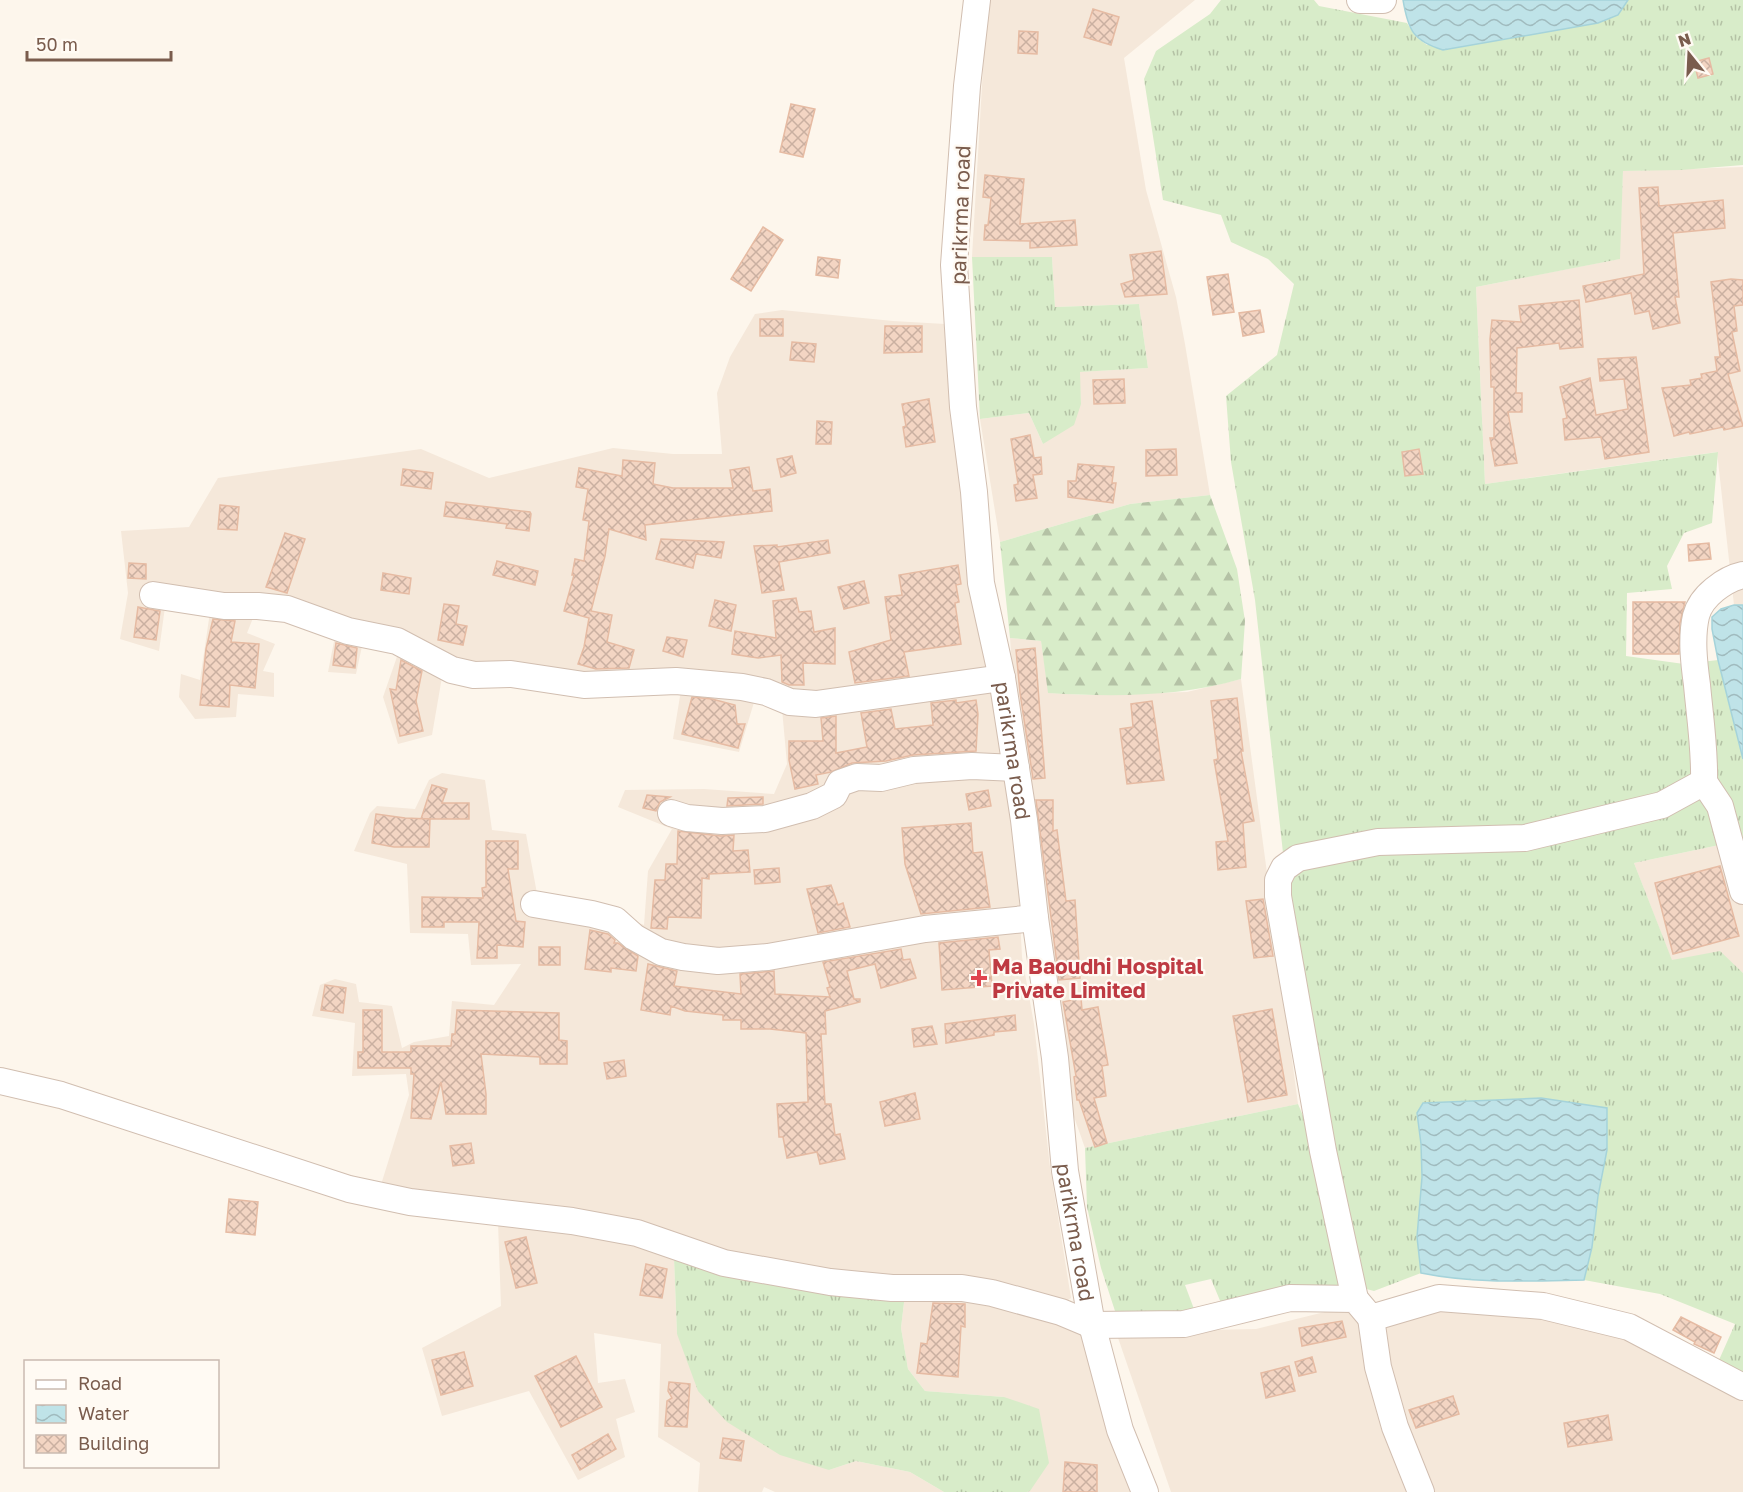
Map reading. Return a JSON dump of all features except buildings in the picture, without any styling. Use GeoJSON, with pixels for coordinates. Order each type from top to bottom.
{"type":"FeatureCollection","features":[{"type":"Feature","properties":{"kind":"street","name":"parikrma road"},"geometry":{"type":"LineString","coordinates":[[977,0],[967,86],[954,265],[963,407],[974,492],[981,583],[1002,678],[1024,820],[1055,1058],[1065,1171],[1092,1325],[1120,1430],[1145,1492]]}},
{"type":"Feature","properties":{"kind":"street"},"geometry":{"type":"LineString","coordinates":[[1360,0],[1390,1]]}},
{"type":"Feature","properties":{"kind":"street"},"geometry":{"type":"LineString","coordinates":[[1743,575],[1723,582],[1696,614],[1694,659],[1705,757],[1704,782],[1720,806],[1743,891]]}},
{"type":"Feature","properties":{"kind":"street"},"geometry":{"type":"LineString","coordinates":[[153,594],[224,606],[287,609],[348,631],[397,641],[452,670],[474,675],[511,674],[584,685],[676,681],[742,687],[790,702],[816,704],[1002,678]]}},
{"type":"Feature","properties":{"kind":"street"},"geometry":{"type":"LineString","coordinates":[[671,813],[687,818],[722,821],[765,819],[812,806],[834,795],[840,783],[857,777],[881,778],[915,770],[972,766],[1016,768]]}},
{"type":"Feature","properties":{"kind":"street"},"geometry":{"type":"LineString","coordinates":[[1420,1492],[1395,1427],[1378,1366],[1371,1318],[1355,1299],[1323,1151],[1278,896],[1278,880],[1284,868],[1298,858],[1378,842],[1525,838],[1662,806],[1704,782]]}},
{"type":"Feature","properties":{"kind":"street"},"geometry":{"type":"LineString","coordinates":[[534,904],[615,920],[634,937],[661,952],[718,961],[768,957],[925,929],[1035,918]]}},
{"type":"Feature","properties":{"kind":"street"},"geometry":{"type":"LineString","coordinates":[[0,1081],[61,1095],[349,1189],[410,1202],[572,1221],[637,1233],[724,1263],[830,1282],[892,1288],[962,1288],[992,1293],[1061,1312],[1092,1325],[1184,1324],[1290,1298],[1355,1299]]}},
{"type":"Feature","properties":{"kind":"street"},"geometry":{"type":"LineString","coordinates":[[1371,1318],[1439,1298],[1543,1306],[1629,1327],[1743,1387]]}},
{"type":"Feature","properties":{"kind":"shaded area"},"geometry":{"type":"Polygon","coordinates":[[[987,0],[1195,0],[1124,58],[1146,190],[1176,297],[1210,495],[1130,504],[1000,542],[980,419],[1029,413],[1043,444],[1081,403],[1079,372],[1148,368],[1139,304],[1055,307],[1052,257],[972,257],[987,0]]]}},
{"type":"Feature","properties":{"kind":"shaded area"},"geometry":{"type":"Polygon","coordinates":[[[1743,167],[1743,605],[1734,605],[1717,452],[1485,484],[1476,287],[1619,259],[1623,171],[1743,167]]]}},
{"type":"Feature","properties":{"kind":"shaded area"},"geometry":{"type":"Polygon","coordinates":[[[782,310],[945,324],[964,500],[1016,836],[1022,957],[1034,1024],[1050,1167],[1071,1298],[1058,1307],[898,1282],[379,1191],[409,1095],[406,1074],[352,1076],[355,1023],[312,1016],[320,985],[335,979],[356,984],[359,1002],[392,1006],[402,1048],[414,1042],[449,1036],[452,1001],[494,1005],[521,964],[471,965],[468,934],[410,933],[407,864],[354,851],[370,813],[377,806],[415,809],[429,780],[442,773],[485,780],[492,830],[526,834],[538,899],[608,911],[644,925],[648,871],[672,829],[618,807],[625,790],[704,789],[774,794],[787,764],[782,709],[755,699],[739,752],[673,739],[681,690],[442,677],[432,735],[398,744],[383,697],[400,648],[364,637],[356,674],[328,672],[336,631],[255,613],[247,633],[275,644],[263,671],[274,673],[274,697],[238,694],[236,717],[195,719],[179,697],[181,674],[200,680],[210,612],[165,607],[159,651],[120,639],[128,593],[121,531],[189,527],[218,478],[421,449],[489,478],[613,448],[673,454],[722,454],[717,393],[730,357],[755,314],[782,310]]]}},
{"type":"Feature","properties":{"kind":"shaded area"},"geometry":{"type":"Polygon","coordinates":[[[1010,638],[1041,641],[1049,693],[1086,695],[1187,692],[1241,679],[1298,1104],[1085,1148],[1073,1114],[1062,1019],[1019,755],[1010,638]]]}},
{"type":"Feature","properties":{"kind":"shaded area"},"geometry":{"type":"Polygon","coordinates":[[[1743,840],[1743,973],[1720,952],[1672,961],[1634,863],[1743,840]]]}},
{"type":"Feature","properties":{"kind":"shaded area"},"geometry":{"type":"Polygon","coordinates":[[[498,1223],[559,1224],[674,1258],[677,1334],[829,1470],[856,1461],[910,1472],[944,1492],[775,1492],[764,1487],[762,1492],[698,1492],[700,1463],[658,1437],[661,1344],[594,1333],[598,1383],[625,1379],[635,1412],[616,1419],[625,1457],[578,1480],[529,1391],[442,1416],[422,1348],[501,1306],[498,1223]]]}},
{"type":"Feature","properties":{"kind":"shaded area"},"geometry":{"type":"Polygon","coordinates":[[[905,1294],[980,1294],[1069,1320],[1086,1340],[1133,1492],[1027,1492],[1030,1491],[1004,1397],[925,1391],[908,1369],[901,1328],[905,1294]]]}},
{"type":"Feature","properties":{"kind":"shaded area"},"geometry":{"type":"Polygon","coordinates":[[[1353,1305],[1511,1309],[1606,1329],[1743,1389],[1743,1492],[1171,1492],[1116,1332],[1256,1329],[1353,1305]]]}},
{"type":"Feature","properties":{"kind":"green space"},"geometry":{"type":"Polygon","coordinates":[[[1221,0],[1314,0],[1319,6],[1407,23],[1416,37],[1427,45],[1618,15],[1628,0],[1743,0],[1743,165],[1681,170],[1623,171],[1620,259],[1476,287],[1485,484],[1718,452],[1712,523],[1684,533],[1667,566],[1672,589],[1627,593],[1626,656],[1684,664],[1718,660],[1743,759],[1743,840],[1634,863],[1672,960],[1720,951],[1743,973],[1743,1380],[1715,1369],[1735,1324],[1660,1294],[1584,1280],[1592,1247],[1598,1196],[1607,1150],[1606,1108],[1541,1098],[1423,1103],[1417,1113],[1422,1177],[1417,1237],[1421,1273],[1374,1291],[1355,1286],[1289,907],[1255,600],[1231,462],[1226,396],[1277,355],[1294,284],[1268,259],[1231,242],[1221,215],[1163,200],[1144,79],[1156,51],[1210,14],[1221,0]]]}},
{"type":"Feature","properties":{"kind":"green space"},"geometry":{"type":"Polygon","coordinates":[[[972,257],[1052,257],[1055,307],[1139,304],[1148,368],[1080,372],[1081,404],[1074,425],[1043,444],[1029,413],[980,419],[972,257]]]}},
{"type":"Feature","properties":{"kind":"green space"},"geometry":{"type":"Polygon","coordinates":[[[1210,495],[1237,569],[1245,621],[1241,679],[1194,689],[1146,694],[1048,693],[1041,641],[1010,638],[1000,542],[1130,504],[1210,495]]]}},
{"type":"Feature","properties":{"kind":"green space"},"geometry":{"type":"Polygon","coordinates":[[[1298,1104],[1312,1137],[1345,1287],[1221,1303],[1211,1279],[1185,1285],[1194,1309],[1175,1312],[1115,1311],[1101,1268],[1087,1207],[1085,1148],[1298,1104]]]}},
{"type":"Feature","properties":{"kind":"green space"},"geometry":{"type":"Polygon","coordinates":[[[674,1258],[905,1294],[901,1328],[908,1369],[925,1391],[1004,1397],[1039,1409],[1049,1463],[1027,1492],[944,1492],[910,1472],[856,1461],[829,1470],[780,1455],[727,1422],[698,1391],[677,1334],[674,1258]]]}},
{"type":"Feature","properties":{"kind":"water"},"geometry":{"type":"Polygon","coordinates":[[[1403,0],[1628,0],[1618,15],[1598,23],[1443,50],[1425,43],[1414,33],[1407,19],[1403,0]]]}},
{"type":"Feature","properties":{"kind":"water"},"geometry":{"type":"Polygon","coordinates":[[[1743,605],[1743,759],[1712,629],[1712,617],[1721,609],[1743,605]]]}},
{"type":"Feature","properties":{"kind":"water"},"geometry":{"type":"Polygon","coordinates":[[[1541,1098],[1607,1108],[1607,1150],[1598,1196],[1592,1247],[1584,1280],[1482,1280],[1421,1273],[1417,1237],[1422,1177],[1417,1113],[1423,1103],[1541,1098]]]}},
{"type":"Feature","properties":{"kind":"place","name":"Ma Baoudhi Hospital Private Limited"},"geometry":{"type":"Point","coordinates":[979,978]}}]}
